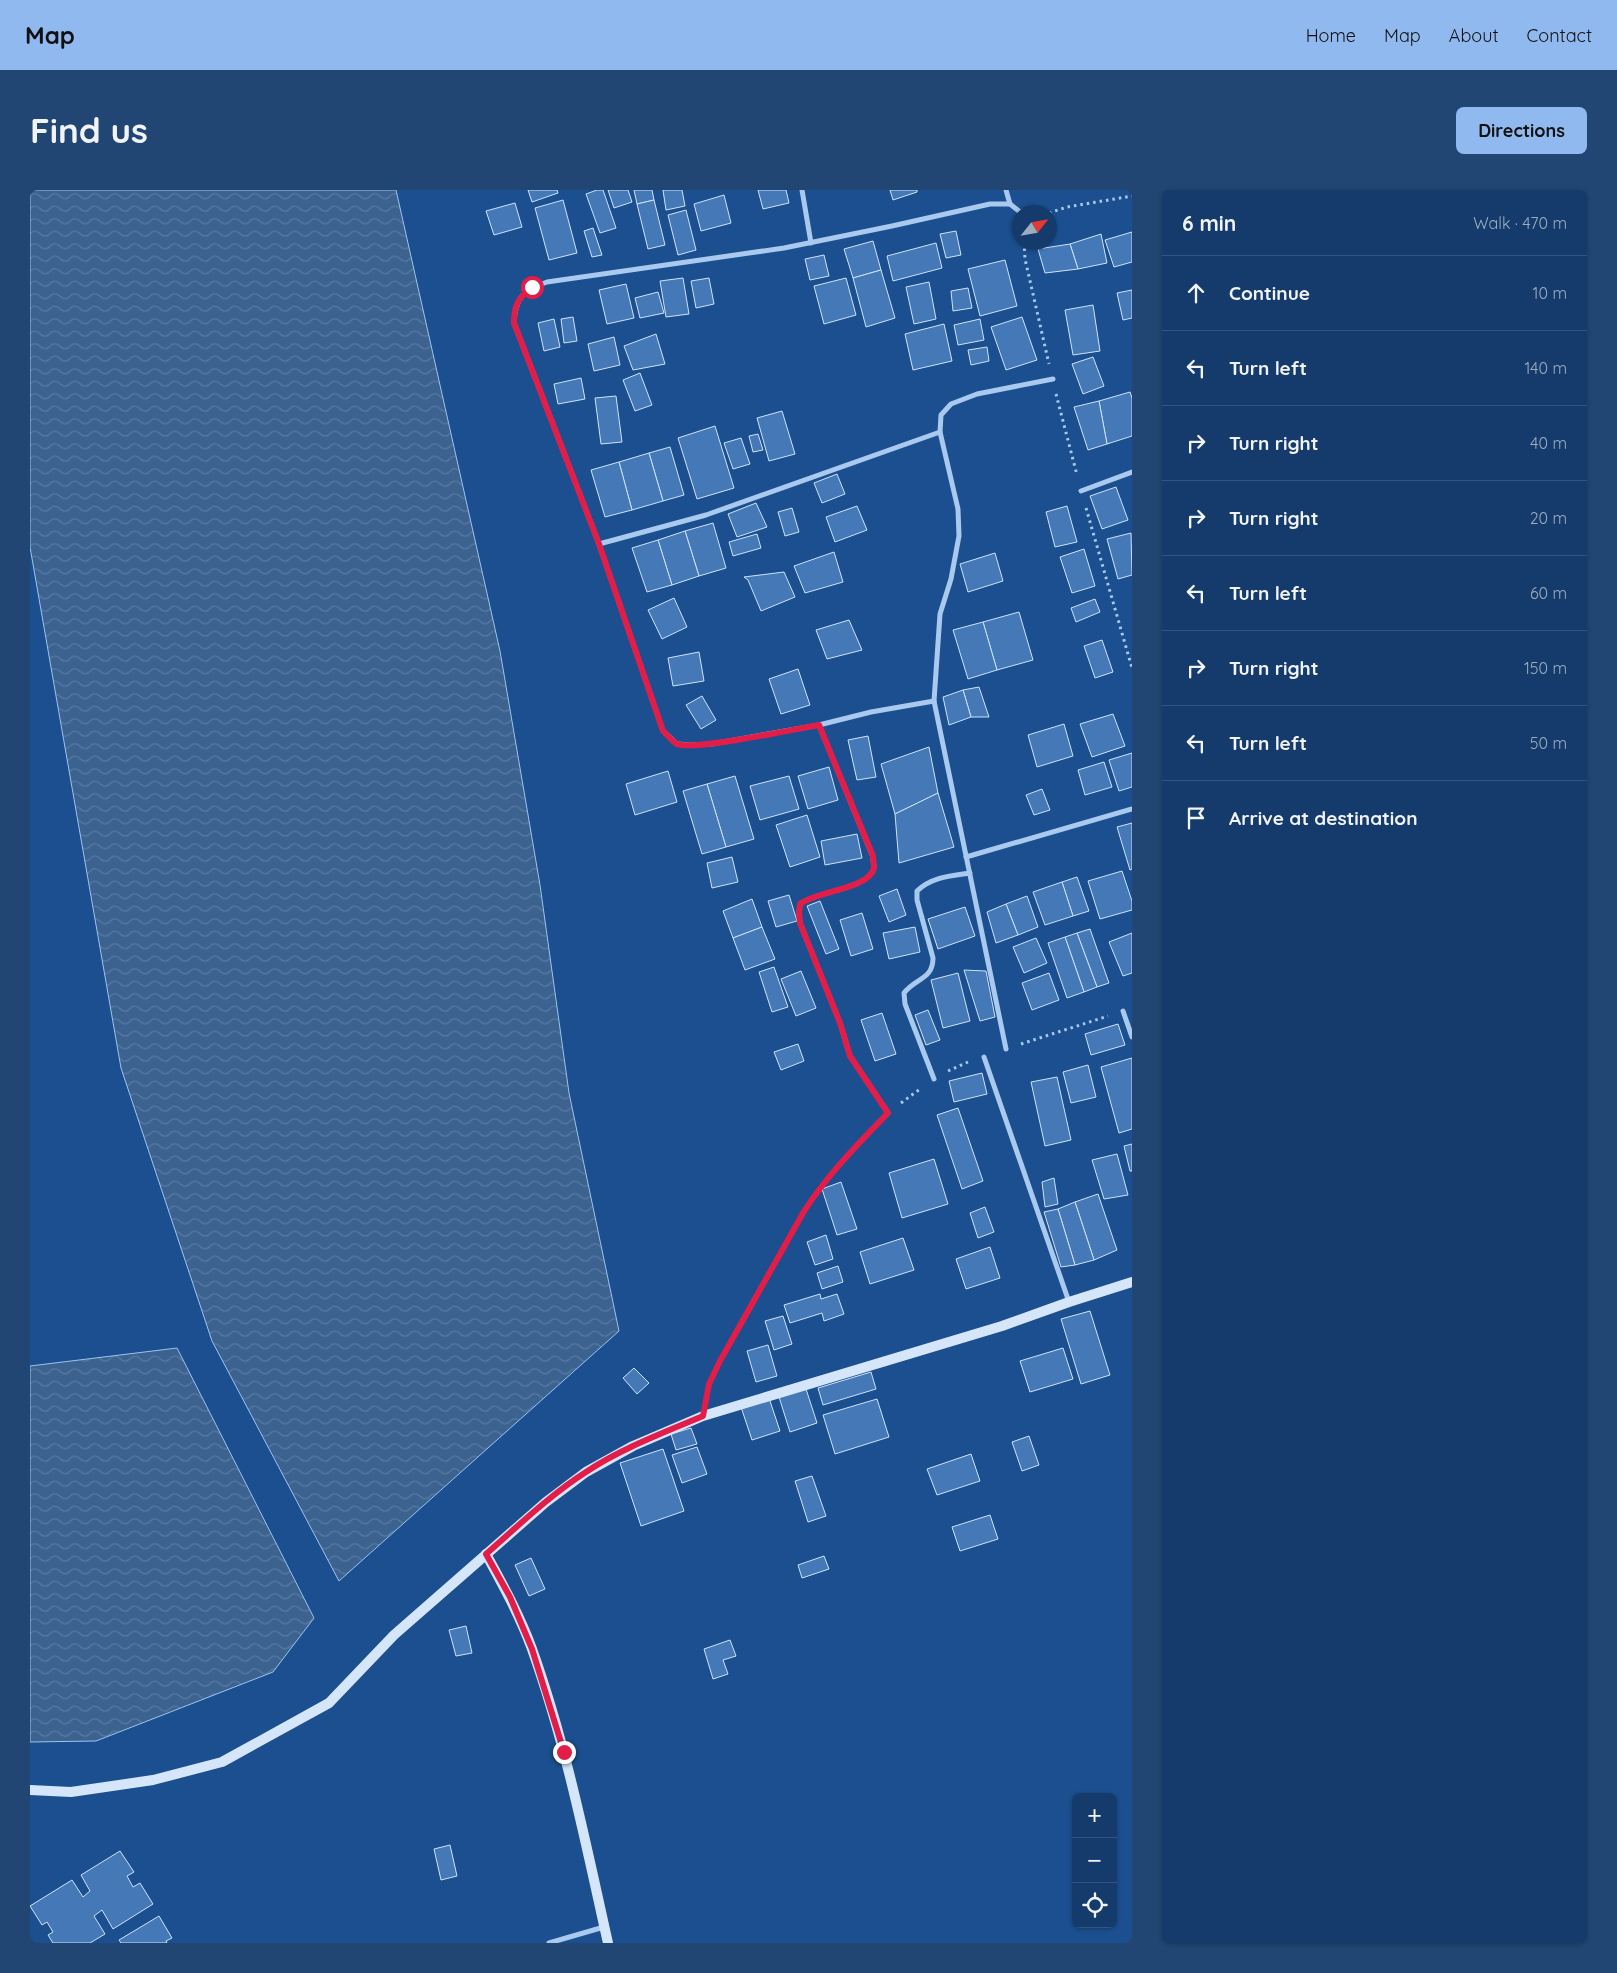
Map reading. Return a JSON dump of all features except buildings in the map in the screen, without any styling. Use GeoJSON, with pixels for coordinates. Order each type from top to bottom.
{"type":"FeatureCollection","features":[{"type":"Feature","properties":{"kind":"main road"},"geometry":{"type":"LineString","coordinates":[[30,1790],[71,1792],[153,1780],[222,1762],[329,1704],[394,1635],[546,1502],[586,1472],[632,1446],[703,1416],[1002,1326],[1132,1282]]}},
{"type":"Feature","properties":{"kind":"main road"},"geometry":{"type":"LineString","coordinates":[[486,1554],[510,1597],[535,1659],[564,1752],[608,1943]]}},
{"type":"Feature","properties":{"kind":"street"},"geometry":{"type":"LineString","coordinates":[[802,190],[811,242]]}},
{"type":"Feature","properties":{"kind":"street"},"geometry":{"type":"LineString","coordinates":[[934,701],[871,712],[819,725],[712,744],[678,744],[663,731],[599,544],[514,323],[514,307],[532,287],[547,282],[811,242],[990,204],[1010,204],[1006,190]]}},
{"type":"Feature","properties":{"kind":"street"},"geometry":{"type":"LineString","coordinates":[[1006,1048],[934,701],[940,614],[951,579],[959,536],[958,509],[940,432],[941,415],[951,404],[977,394],[1053,380]]}},
{"type":"Feature","properties":{"kind":"street"},"geometry":{"type":"LineString","coordinates":[[599,544],[706,515],[940,432]]}},
{"type":"Feature","properties":{"kind":"street"},"geometry":{"type":"LineString","coordinates":[[1081,491],[1132,472]]}},
{"type":"Feature","properties":{"kind":"street"},"geometry":{"type":"LineString","coordinates":[[819,725],[873,856],[874,868],[869,877],[856,884],[808,898],[800,904],[800,923],[840,1023],[850,1056],[888,1113]]}},
{"type":"Feature","properties":{"kind":"street"},"geometry":{"type":"LineString","coordinates":[[966,857],[1132,809]]}},
{"type":"Feature","properties":{"kind":"street"},"geometry":{"type":"LineString","coordinates":[[934,1080],[905,1004],[904,993],[910,986],[928,975],[933,968],[933,958],[917,900],[917,891],[924,884],[939,878],[970,873]]}},
{"type":"Feature","properties":{"kind":"street"},"geometry":{"type":"LineString","coordinates":[[1124,1011],[1132,1037]]}},
{"type":"Feature","properties":{"kind":"street"},"geometry":{"type":"LineString","coordinates":[[984,1057],[1069,1302]]}},
{"type":"Feature","properties":{"kind":"street"},"geometry":{"type":"LineString","coordinates":[[549,1943],[605,1927]]}},
{"type":"Feature","properties":{"kind":"path"},"geometry":{"type":"LineString","coordinates":[[1057,211],[1067,207],[1132,196]]}},
{"type":"Feature","properties":{"kind":"path"},"geometry":{"type":"LineString","coordinates":[[1024,250],[1053,380],[1081,491],[1132,668]]}},
{"type":"Feature","properties":{"kind":"path"},"geometry":{"type":"LineString","coordinates":[[1006,1048],[1124,1011]]}},
{"type":"Feature","properties":{"kind":"path"},"geometry":{"type":"LineString","coordinates":[[703,1416],[709,1384],[720,1361],[798,1220],[818,1189],[888,1113],[934,1080],[959,1065],[984,1057]]}},
{"type":"Feature","properties":{"kind":"water"},"geometry":{"type":"Polygon","coordinates":[[[30,190],[396,190],[500,651],[540,885],[569,1093],[619,1331],[339,1581],[212,1341],[121,1068],[30,547],[30,190]]]}},
{"type":"Feature","properties":{"kind":"water"},"geometry":{"type":"Polygon","coordinates":[[[177,1348],[314,1618],[273,1672],[96,1741],[30,1742],[30,1366],[177,1348]]]}},
{"type":"Feature","properties":{"kind":"route"},"geometry":{"type":"LineString","coordinates":[[532,287],[514,307],[514,323],[599,544],[663,731],[678,744],[690,745],[712,744],[819,725],[873,856],[874,868],[869,877],[856,884],[808,898],[800,904],[800,923],[840,1023],[850,1056],[888,1113],[838,1165],[818,1189],[803,1213],[720,1361],[709,1384],[703,1416],[632,1446],[586,1472],[546,1502],[486,1554],[510,1597],[532,1649],[564,1752]]}}]}
